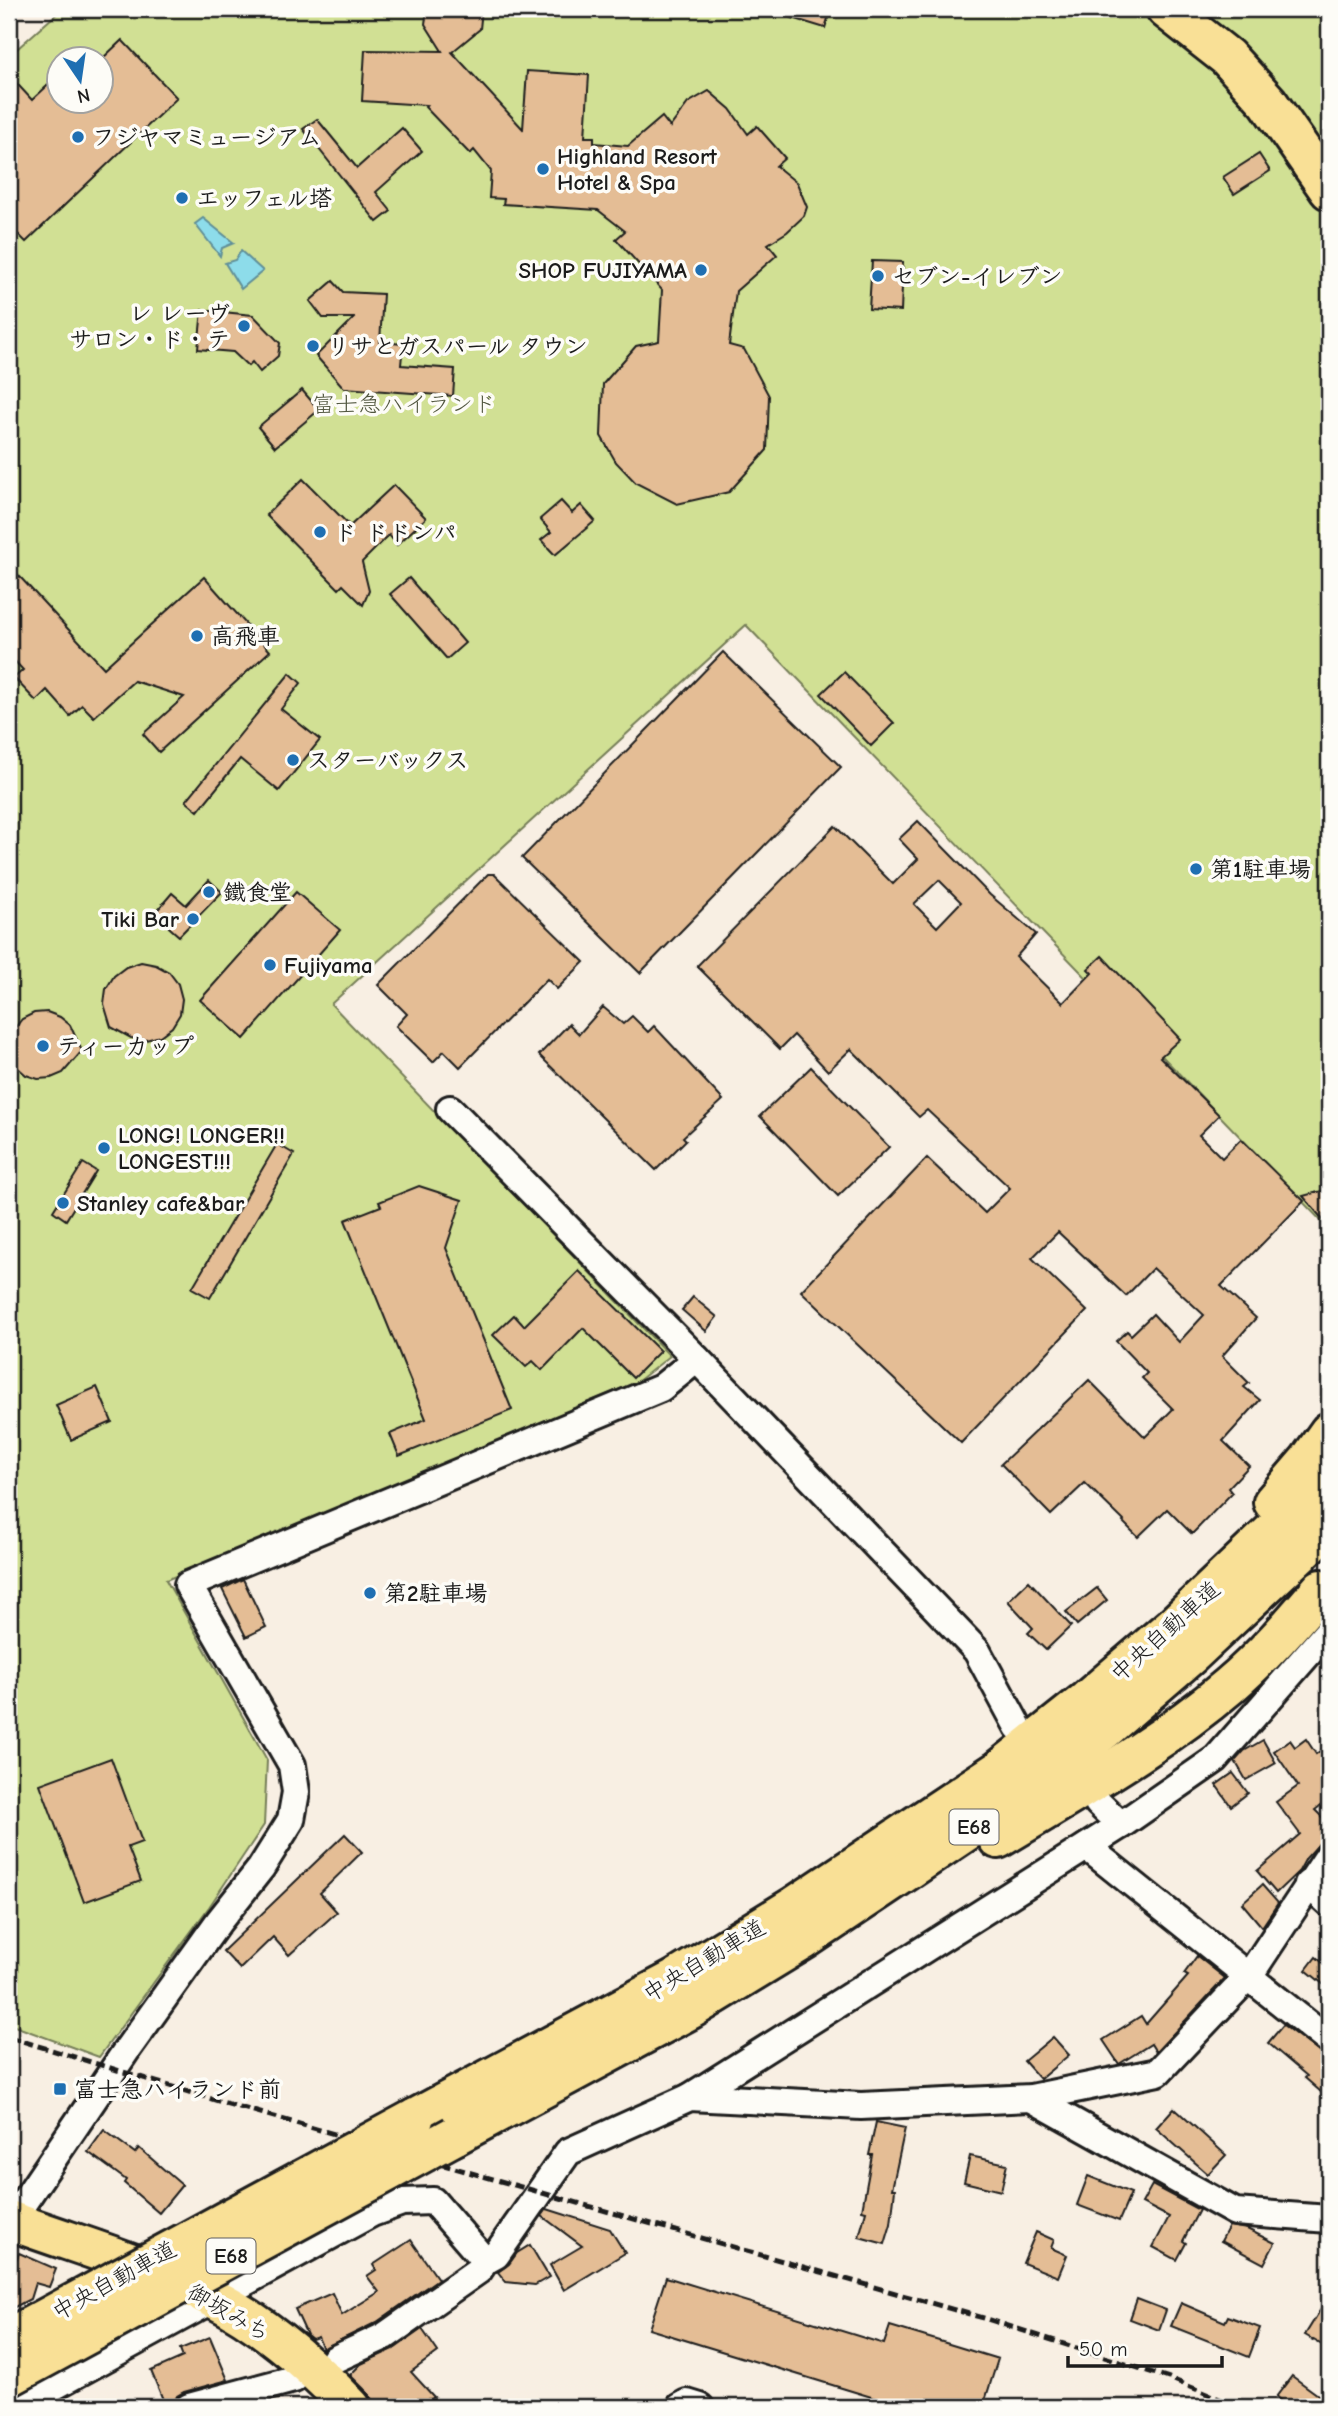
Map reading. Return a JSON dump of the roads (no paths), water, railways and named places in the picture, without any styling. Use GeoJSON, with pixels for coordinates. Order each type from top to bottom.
{"type":"FeatureCollection","features":[{"type":"Feature","properties":{"kind":"highway"},"geometry":{"type":"LineString","coordinates":[[1167,9],[1227,57],[1268,102],[1329,190]]}},
{"type":"Feature","properties":{"kind":"highway"},"geometry":{"type":"LineString","coordinates":[[999,1769],[1193,1586],[1264,1512],[1309,1460],[1329,1432]]}},
{"type":"Feature","properties":{"kind":"highway","name":"中央自動車道"},"geometry":{"type":"LineString","coordinates":[[9,2338],[674,1980],[793,1907],[999,1769],[1087,1700],[1172,1627],[1329,1478]]}},
{"type":"Feature","properties":{"kind":"highway","name":"中央自動車道"},"geometry":{"type":"LineString","coordinates":[[9,2378],[691,2009],[792,1947],[1019,1796],[1104,1730],[1192,1654],[1329,1526]]}},
{"type":"Feature","properties":{"kind":"highway"},"geometry":{"type":"LineString","coordinates":[[578,2071],[668,2032],[761,1983],[1129,1759],[1230,1686],[1276,1641],[1321,1589]]}},
{"type":"Feature","properties":{"kind":"highway","name":"御坂みち"},"geometry":{"type":"LineString","coordinates":[[10,2220],[154,2272],[214,2298],[265,2331],[317,2371],[351,2407]]}},
{"type":"Feature","properties":{"kind":"street"},"geometry":{"type":"LineString","coordinates":[[450,1109],[697,1359],[977,1651],[1018,1727]]}},
{"type":"Feature","properties":{"kind":"street"},"geometry":{"type":"LineString","coordinates":[[10,2220],[126,2051],[219,1921],[261,1868],[291,1820],[296,1792],[292,1765],[188,1585],[662,1388],[697,1359]]}},
{"type":"Feature","properties":{"kind":"street"},"geometry":{"type":"LineString","coordinates":[[335,2359],[385,2336],[496,2255],[568,2152],[690,2097],[1087,1847],[1216,1759],[1329,1630]]}},
{"type":"Feature","properties":{"kind":"street"},"geometry":{"type":"LineString","coordinates":[[1098,1803],[1121,1825]]}},
{"type":"Feature","properties":{"kind":"street"},"geometry":{"type":"LineString","coordinates":[[1087,1847],[1329,2041]]}},
{"type":"Feature","properties":{"kind":"street"},"geometry":{"type":"LineString","coordinates":[[690,2097],[861,2106],[1031,2098],[1158,2072],[1248,1976],[1329,1855]]}},
{"type":"Feature","properties":{"kind":"street"},"geometry":{"type":"LineString","coordinates":[[1308,1884],[1329,1903]]}},
{"type":"Feature","properties":{"kind":"street"},"geometry":{"type":"LineString","coordinates":[[1031,2098],[1235,2212],[1329,2219]]}},
{"type":"Feature","properties":{"kind":"street"},"geometry":{"type":"LineString","coordinates":[[16,2407],[372,2213],[402,2202],[433,2201],[485,2261]]}},
{"type":"Feature","properties":{"kind":"street"},"geometry":{"type":"LineString","coordinates":[[189,2407],[294,2379]]}},
{"type":"Feature","properties":{"kind":"street"},"geometry":{"type":"LineString","coordinates":[[680,2407],[687,2403],[700,2407]]}},
{"type":"Feature","properties":{"kind":"water"},"geometry":{"type":"Polygon","coordinates":[[[203,218],[234,243],[222,248],[220,256],[195,224],[203,218]]]}},
{"type":"Feature","properties":{"kind":"water"},"geometry":{"type":"Polygon","coordinates":[[[241,251],[263,271],[241,289],[225,263],[235,260],[241,251]]]}},
{"type":"Feature","properties":{"kind":"railway"},"geometry":{"type":"LineString","coordinates":[[9,2037],[225,2103],[987,2319],[1169,2378],[1239,2407]]}},
{"type":"Feature","properties":{"kind":"place","name":"フジヤマミュージアム"},"geometry":{"type":"Point","coordinates":[78,137]}},
{"type":"Feature","properties":{"kind":"place","name":"Highland Resort Hotel & Spa"},"geometry":{"type":"Point","coordinates":[543,169]}},
{"type":"Feature","properties":{"kind":"place","name":"エッフェル塔"},"geometry":{"type":"Point","coordinates":[182,198]}},
{"type":"Feature","properties":{"kind":"place","name":"SHOP FUJIYAMA"},"geometry":{"type":"Point","coordinates":[701,270]}},
{"type":"Feature","properties":{"kind":"place","name":"セブン-イレブン"},"geometry":{"type":"Point","coordinates":[878,276]}},
{"type":"Feature","properties":{"kind":"place","name":"レ レーヴ サロン・ド・テ"},"geometry":{"type":"Point","coordinates":[244,326]}},
{"type":"Feature","properties":{"kind":"place","name":"リサとガスパール タウン"},"geometry":{"type":"Point","coordinates":[313,346]}},
{"type":"Feature","properties":{"kind":"place","name":"ド ドドンパ"},"geometry":{"type":"Point","coordinates":[320,532]}},
{"type":"Feature","properties":{"kind":"place","name":"高飛車"},"geometry":{"type":"Point","coordinates":[197,636]}},
{"type":"Feature","properties":{"kind":"place","name":"スターバックス"},"geometry":{"type":"Point","coordinates":[293,760]}},
{"type":"Feature","properties":{"kind":"place","name":"第1駐車場"},"geometry":{"type":"Point","coordinates":[1196,869]}},
{"type":"Feature","properties":{"kind":"place","name":"鐵食堂"},"geometry":{"type":"Point","coordinates":[209,892]}},
{"type":"Feature","properties":{"kind":"place","name":"Tiki Bar"},"geometry":{"type":"Point","coordinates":[193,919]}},
{"type":"Feature","properties":{"kind":"place","name":"Fujiyama"},"geometry":{"type":"Point","coordinates":[270,965]}},
{"type":"Feature","properties":{"kind":"place","name":"ティーカップ"},"geometry":{"type":"Point","coordinates":[43,1046]}},
{"type":"Feature","properties":{"kind":"place","name":"LONG! LONGER!! LONGEST!!!"},"geometry":{"type":"Point","coordinates":[104,1148]}},
{"type":"Feature","properties":{"kind":"place","name":"Stanley cafe&bar"},"geometry":{"type":"Point","coordinates":[63,1203]}},
{"type":"Feature","properties":{"kind":"place","name":"第2駐車場"},"geometry":{"type":"Point","coordinates":[370,1593]}},
{"type":"Feature","properties":{"kind":"place","name":"富士急ハイランド前"},"geometry":{"type":"Point","coordinates":[60,2089]}},
{"type":"Feature","properties":{"kind":"park label","name":"富士急ハイランド"},"geometry":{"type":"Point","coordinates":[404,404]}}]}
